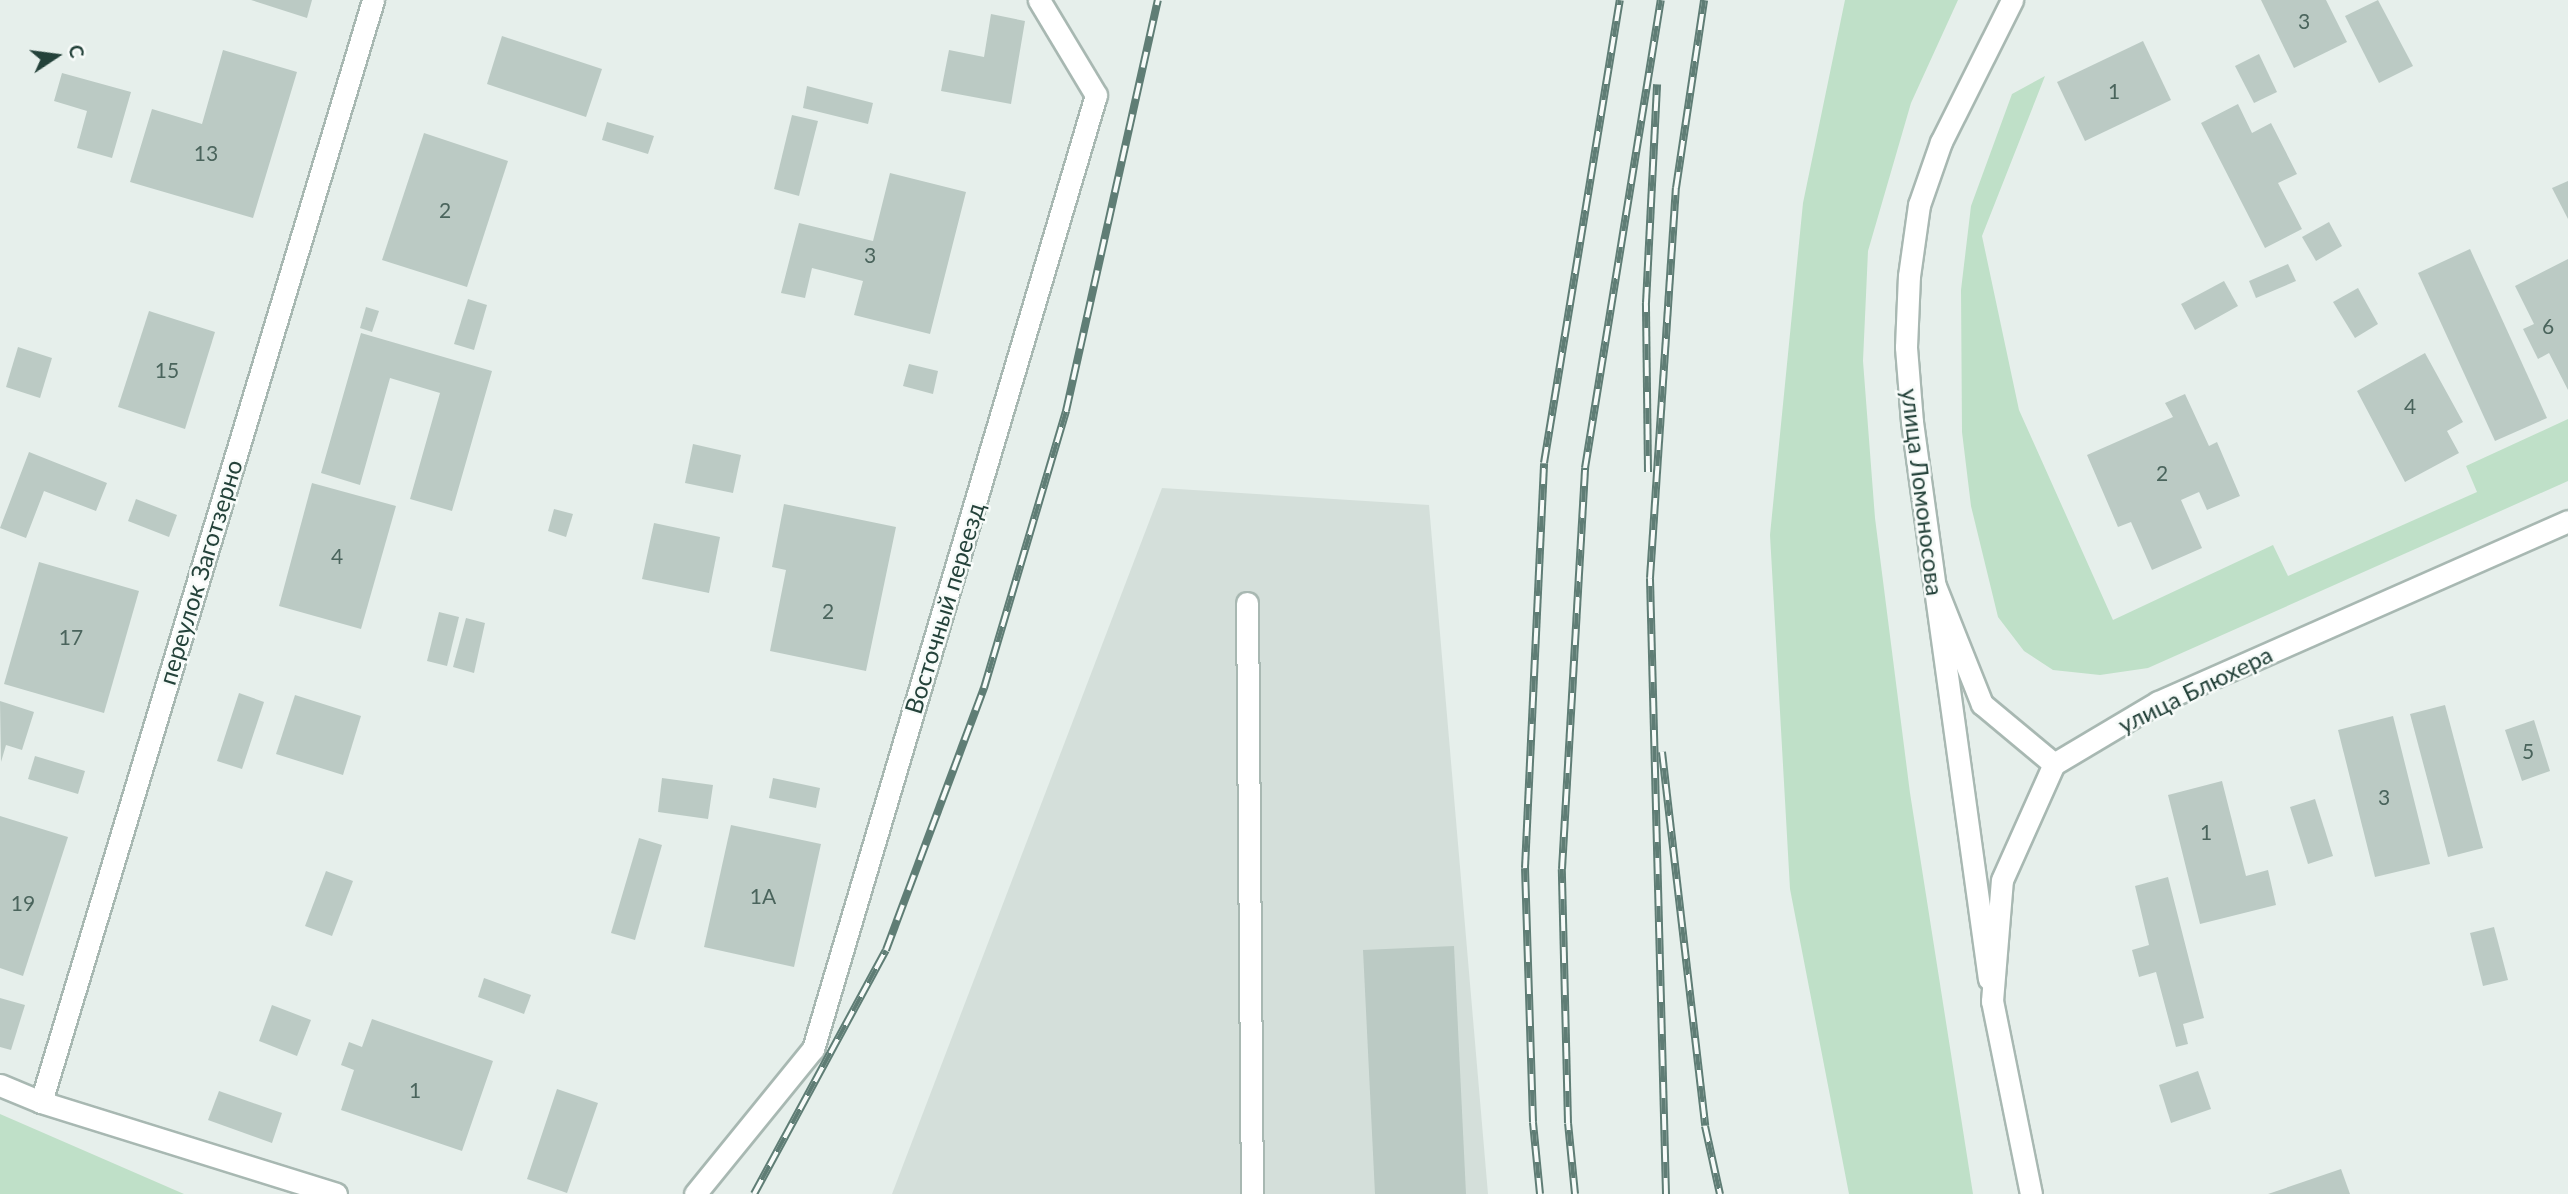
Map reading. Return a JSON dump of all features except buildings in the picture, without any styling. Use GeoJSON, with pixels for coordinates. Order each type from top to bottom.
{"type":"FeatureCollection","features":[{"type":"Feature","properties":{"kind":"street","name":"переулок Заготзерно"},"geometry":{"type":"LineString","coordinates":[[41,1102],[373,0]]}},
{"type":"Feature","properties":{"kind":"street","name":"Восточный переезд"},"geometry":{"type":"LineString","coordinates":[[695,1194],[813,1049],[1096,94],[1039,0]]}},
{"type":"Feature","properties":{"kind":"street","name":"улица Ломоносова"},"geometry":{"type":"LineString","coordinates":[[1992,1001],[1912,422],[1906,347],[1909,276],[1919,205],[1941,142],[2014,1]]}},
{"type":"Feature","properties":{"kind":"street","name":"улица Блюхера"},"geometry":{"type":"LineString","coordinates":[[2054,765],[2158,702],[2568,522]]}},
{"type":"Feature","properties":{"kind":"street"},"geometry":{"type":"LineString","coordinates":[[1934,586],[1982,704],[2054,765],[2002,880],[1992,1001],[2031,1194]]}},
{"type":"Feature","properties":{"kind":"street"},"geometry":{"type":"LineString","coordinates":[[1247,604],[1252,1194]]}},
{"type":"Feature","properties":{"kind":"street"},"geometry":{"type":"LineString","coordinates":[[0,1085],[41,1102],[336,1194]]}},
{"type":"Feature","properties":{"kind":"shaded area"},"geometry":{"type":"Polygon","coordinates":[[[1162,488],[1429,505],[1488,1194],[892,1194],[1162,488]]]}},
{"type":"Feature","properties":{"kind":"green space"},"geometry":{"type":"Polygon","coordinates":[[[1845,0],[1958,0],[1911,103],[1868,251],[1863,361],[1875,518],[1910,793],[1973,1194],[1849,1194],[1790,889],[1770,535],[1803,203],[1845,0]]]}},
{"type":"Feature","properties":{"kind":"green space"},"geometry":{"type":"Polygon","coordinates":[[[2045,76],[1982,236],[2019,410],[2113,620],[2273,545],[2288,576],[2477,492],[2466,466],[2568,419],[2568,481],[2148,668],[2100,675],[2053,670],[2024,651],[1998,617],[1971,506],[1962,432],[1961,290],[1971,206],[2012,94],[2045,76]]]}},
{"type":"Feature","properties":{"kind":"green space"},"geometry":{"type":"Polygon","coordinates":[[[0,1114],[184,1194],[0,1194],[0,1114]]]}},
{"type":"Feature","properties":{"kind":"railway"},"geometry":{"type":"LineString","coordinates":[[754,1194],[886,950],[984,688],[1066,411],[1158,0]]}},
{"type":"Feature","properties":{"kind":"railway"},"geometry":{"type":"LineString","coordinates":[[1540,1194],[1533,1122],[1525,868],[1544,463],[1620,0]]}},
{"type":"Feature","properties":{"kind":"railway"},"geometry":{"type":"LineString","coordinates":[[1575,1194],[1568,1123],[1562,869],[1585,468],[1661,0]]}},
{"type":"Feature","properties":{"kind":"railway"},"geometry":{"type":"LineString","coordinates":[[1666,1194],[1650,578],[1676,188],[1704,0]]}},
{"type":"Feature","properties":{"kind":"railway"},"geometry":{"type":"LineString","coordinates":[[1648,472],[1646,303],[1657,84]]}},
{"type":"Feature","properties":{"kind":"railway"},"geometry":{"type":"LineString","coordinates":[[1662,752],[1705,1126],[1720,1194]]}}]}
